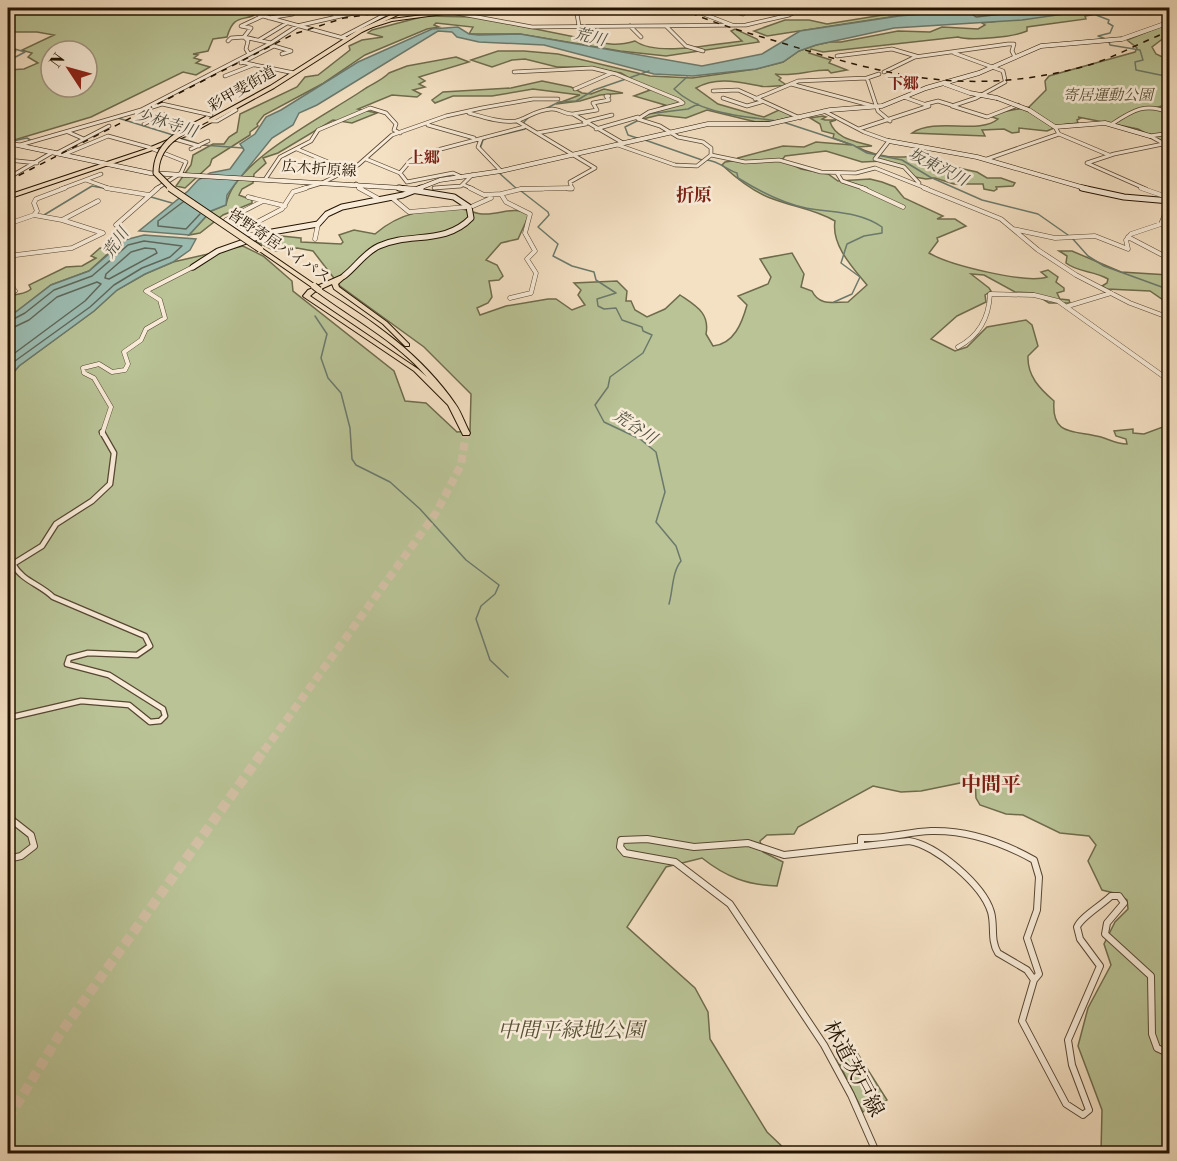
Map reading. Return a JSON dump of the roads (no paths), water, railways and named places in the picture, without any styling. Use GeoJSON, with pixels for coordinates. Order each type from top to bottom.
{"type":"FeatureCollection","features":[{"type":"Feature","properties":{"kind":"highway","name":"彩甲斐街道"},"geometry":{"type":"LineString","coordinates":[[150,147],[189,126],[232,109],[344,39],[399,10],[408,8]]}},
{"type":"Feature","properties":{"kind":"highway","name":"彩甲斐街道"},"geometry":{"type":"LineString","coordinates":[[358,31],[408,8]]}},
{"type":"Feature","properties":{"kind":"highway","name":"彩甲斐街道"},"geometry":{"type":"LineString","coordinates":[[8,196],[177,138],[280,80]]}},
{"type":"Feature","properties":{"kind":"highway","name":"皆野寄居バイパス"},"geometry":{"type":"LineString","coordinates":[[280,80],[165,145],[156,160],[156,173],[171,189],[415,358],[442,388],[466,433]]}},
{"type":"Feature","properties":{"kind":"highway"},"geometry":{"type":"LineString","coordinates":[[169,137],[177,138]]}},
{"type":"Feature","properties":{"kind":"highway"},"geometry":{"type":"LineString","coordinates":[[344,276],[334,286],[385,324],[423,361],[442,381],[450,393],[453,406]]}},
{"type":"Feature","properties":{"kind":"highway"},"geometry":{"type":"LineString","coordinates":[[344,276],[310,291],[306,296],[406,362],[453,406]]}},
{"type":"Feature","properties":{"kind":"main road"},"geometry":{"type":"LineString","coordinates":[[358,31],[445,10],[485,8]]}},
{"type":"Feature","properties":{"kind":"street"},"geometry":{"type":"LineString","coordinates":[[265,8],[259,15],[344,39],[369,21],[384,15]]}},
{"type":"Feature","properties":{"kind":"street"},"geometry":{"type":"LineString","coordinates":[[244,37],[251,28],[241,26],[280,8]]}},
{"type":"Feature","properties":{"kind":"street"},"geometry":{"type":"LineString","coordinates":[[326,8],[336,16]]}},
{"type":"Feature","properties":{"kind":"street"},"geometry":{"type":"LineString","coordinates":[[20,145],[141,110],[271,43],[297,26],[376,8]]}},
{"type":"Feature","properties":{"kind":"street"},"geometry":{"type":"LineString","coordinates":[[576,8],[579,26]]}},
{"type":"Feature","properties":{"kind":"street"},"geometry":{"type":"LineString","coordinates":[[673,8],[680,11],[689,9],[735,26]]}},
{"type":"Feature","properties":{"kind":"street"},"geometry":{"type":"LineString","coordinates":[[699,12],[716,8]]}},
{"type":"Feature","properties":{"kind":"street"},"geometry":{"type":"LineString","coordinates":[[724,8],[743,14]]}},
{"type":"Feature","properties":{"kind":"street"},"geometry":{"type":"LineString","coordinates":[[445,10],[516,26],[735,26],[764,22],[803,8]]}},
{"type":"Feature","properties":{"kind":"street"},"geometry":{"type":"LineString","coordinates":[[891,8],[904,12],[934,8]]}},
{"type":"Feature","properties":{"kind":"street"},"geometry":{"type":"LineString","coordinates":[[269,18],[295,12],[282,21]]}},
{"type":"Feature","properties":{"kind":"street"},"geometry":{"type":"LineString","coordinates":[[392,17],[401,19]]}},
{"type":"Feature","properties":{"kind":"street"},"geometry":{"type":"LineString","coordinates":[[8,718],[81,701],[129,705],[142,719],[152,723],[165,716],[163,708],[109,675],[67,664],[69,658],[80,654],[114,652],[137,655],[150,646],[145,636],[53,597],[44,588],[19,576],[13,564],[42,546],[56,524],[92,501],[110,484],[114,453],[103,438],[102,432],[111,409],[94,378],[84,372],[84,368],[99,364],[112,372],[125,370],[128,364],[124,352],[141,340],[146,329],[165,318],[160,300],[146,291],[194,267],[218,251],[277,231],[318,224],[335,209],[391,197],[435,181],[501,171],[714,123],[782,122],[824,111],[877,107],[993,67],[1047,44],[1125,39],[1170,22]]}},
{"type":"Feature","properties":{"kind":"street"},"geometry":{"type":"LineString","coordinates":[[259,40],[287,23]]}},
{"type":"Feature","properties":{"kind":"street"},"geometry":{"type":"LineString","coordinates":[[630,26],[641,38]]}},
{"type":"Feature","properties":{"kind":"street"},"geometry":{"type":"LineString","coordinates":[[666,26],[686,46],[703,51]]}},
{"type":"Feature","properties":{"kind":"street"},"geometry":{"type":"LineString","coordinates":[[244,37],[248,41],[246,52],[249,54]]}},
{"type":"Feature","properties":{"kind":"street"},"geometry":{"type":"LineString","coordinates":[[228,41],[231,38],[244,37],[271,43]]}},
{"type":"Feature","properties":{"kind":"street"},"geometry":{"type":"LineString","coordinates":[[837,56],[892,49],[918,56],[1014,44],[1012,51],[1015,57]]}},
{"type":"Feature","properties":{"kind":"street"},"geometry":{"type":"LineString","coordinates":[[241,63],[273,46],[291,51],[282,54]]}},
{"type":"Feature","properties":{"kind":"street"},"geometry":{"type":"LineString","coordinates":[[8,47],[14,51],[8,56]]}},
{"type":"Feature","properties":{"kind":"street"},"geometry":{"type":"LineString","coordinates":[[954,53],[1003,71]]}},
{"type":"Feature","properties":{"kind":"street"},"geometry":{"type":"LineString","coordinates":[[884,72],[918,56]]}},
{"type":"Feature","properties":{"kind":"street"},"geometry":{"type":"LineString","coordinates":[[1003,71],[1008,66],[1008,60]]}},
{"type":"Feature","properties":{"kind":"street"},"geometry":{"type":"LineString","coordinates":[[235,61],[292,73]]}},
{"type":"Feature","properties":{"kind":"street"},"geometry":{"type":"LineString","coordinates":[[225,76],[253,65]]}},
{"type":"Feature","properties":{"kind":"street"},"geometry":{"type":"LineString","coordinates":[[514,72],[572,68],[612,73],[683,103],[596,129]]}},
{"type":"Feature","properties":{"kind":"street"},"geometry":{"type":"LineString","coordinates":[[951,105],[981,95],[1005,81],[1003,71]]}},
{"type":"Feature","properties":{"kind":"street"},"geometry":{"type":"LineString","coordinates":[[575,89],[612,73]]}},
{"type":"Feature","properties":{"kind":"street"},"geometry":{"type":"LineString","coordinates":[[755,99],[791,84],[812,79],[867,78],[879,74]]}},
{"type":"Feature","properties":{"kind":"street"},"geometry":{"type":"LineString","coordinates":[[867,78],[879,113],[890,121]]}},
{"type":"Feature","properties":{"kind":"street"},"geometry":{"type":"LineString","coordinates":[[904,97],[926,104],[938,101],[987,117],[1020,105],[944,83]]}},
{"type":"Feature","properties":{"kind":"street"},"geometry":{"type":"LineString","coordinates":[[791,84],[877,107]]}},
{"type":"Feature","properties":{"kind":"street"},"geometry":{"type":"LineString","coordinates":[[713,90],[738,90],[800,118]]}},
{"type":"Feature","properties":{"kind":"street"},"geometry":{"type":"LineString","coordinates":[[468,113],[491,119],[517,121],[532,112],[554,108],[569,115],[597,110],[593,103],[609,100],[606,96],[609,96]]}},
{"type":"Feature","properties":{"kind":"street"},"geometry":{"type":"LineString","coordinates":[[240,231],[285,206],[293,192],[326,181],[347,170],[366,159],[390,137],[400,133],[428,125],[446,116],[529,99],[552,97],[558,99],[551,105],[554,108]]}},
{"type":"Feature","properties":{"kind":"street"},"geometry":{"type":"LineString","coordinates":[[995,97],[1029,110],[1055,127],[1059,134],[1109,155]]}},
{"type":"Feature","properties":{"kind":"street"},"geometry":{"type":"LineString","coordinates":[[723,98],[747,106],[761,102]]}},
{"type":"Feature","properties":{"kind":"street"},"geometry":{"type":"LineString","coordinates":[[141,110],[149,110],[162,104],[210,118]]}},
{"type":"Feature","properties":{"kind":"street"},"geometry":{"type":"LineString","coordinates":[[859,129],[890,121],[929,106],[926,104]]}},
{"type":"Feature","properties":{"kind":"street"},"geometry":{"type":"LineString","coordinates":[[1112,124],[1130,112],[1154,106],[1170,113]]}},
{"type":"Feature","properties":{"kind":"street"},"geometry":{"type":"LineString","coordinates":[[263,178],[280,157],[314,139],[318,130],[370,108],[386,113],[396,124],[394,130],[400,133]]}},
{"type":"Feature","properties":{"kind":"street"},"geometry":{"type":"LineString","coordinates":[[824,111],[859,129],[868,137],[923,145],[987,159],[1130,198],[1170,200]]}},
{"type":"Feature","properties":{"kind":"street"},"geometry":{"type":"LineString","coordinates":[[144,124],[163,114]]}},
{"type":"Feature","properties":{"kind":"street"},"geometry":{"type":"LineString","coordinates":[[573,114],[620,144],[675,165],[697,166],[711,155],[745,162],[779,160],[814,171],[837,173],[858,172],[873,168],[1001,219],[1060,265],[1111,293],[1170,318]]}},
{"type":"Feature","properties":{"kind":"street"},"geometry":{"type":"LineString","coordinates":[[537,133],[612,115]]}},
{"type":"Feature","properties":{"kind":"street"},"geometry":{"type":"LineString","coordinates":[[638,117],[640,120],[660,126],[669,134],[706,143],[711,148],[711,155]]}},
{"type":"Feature","properties":{"kind":"street"},"geometry":{"type":"LineString","coordinates":[[153,119],[189,126]]}},
{"type":"Feature","properties":{"kind":"street"},"geometry":{"type":"LineString","coordinates":[[473,206],[493,196],[520,188],[572,189],[570,183],[591,173],[595,168],[517,121]]}},
{"type":"Feature","properties":{"kind":"street"},"geometry":{"type":"LineString","coordinates":[[1055,127],[1089,123],[1112,124],[1150,136],[1170,147]]}},
{"type":"Feature","properties":{"kind":"street"},"geometry":{"type":"LineString","coordinates":[[428,125],[475,139]]}},
{"type":"Feature","properties":{"kind":"street"},"geometry":{"type":"LineString","coordinates":[[8,178],[109,126]]}},
{"type":"Feature","properties":{"kind":"street"},"geometry":{"type":"LineString","coordinates":[[400,173],[411,160],[422,154],[524,127]]}},
{"type":"Feature","properties":{"kind":"street"},"geometry":{"type":"LineString","coordinates":[[68,132],[84,139]]}},
{"type":"Feature","properties":{"kind":"street"},"geometry":{"type":"LineString","coordinates":[[1150,136],[1170,133]]}},
{"type":"Feature","properties":{"kind":"street"},"geometry":{"type":"LineString","coordinates":[[987,159],[1059,134]]}},
{"type":"Feature","properties":{"kind":"street"},"geometry":{"type":"LineString","coordinates":[[65,154],[106,136],[150,147],[186,162],[181,174],[149,195],[116,225]]}},
{"type":"Feature","properties":{"kind":"street"},"geometry":{"type":"LineString","coordinates":[[177,138],[199,146]]}},
{"type":"Feature","properties":{"kind":"street"},"geometry":{"type":"LineString","coordinates":[[481,139],[482,153],[501,171]]}},
{"type":"Feature","properties":{"kind":"street"},"geometry":{"type":"LineString","coordinates":[[191,149],[208,141]]}},
{"type":"Feature","properties":{"kind":"street"},"geometry":{"type":"LineString","coordinates":[[890,141],[875,156],[881,162],[904,167],[927,188]]}},
{"type":"Feature","properties":{"kind":"street","name":"広木折原線"},"geometry":{"type":"LineString","coordinates":[[8,143],[144,172],[326,181],[418,189],[463,202],[469,207],[471,218],[463,227],[443,235],[394,241],[375,247],[344,276]]}},
{"type":"Feature","properties":{"kind":"street"},"geometry":{"type":"LineString","coordinates":[[1163,144],[1109,155],[1087,163],[1170,200]]}},
{"type":"Feature","properties":{"kind":"street"},"geometry":{"type":"LineString","coordinates":[[297,149],[347,170]]}},
{"type":"Feature","properties":{"kind":"street"},"geometry":{"type":"LineString","coordinates":[[366,159],[400,173],[407,182],[453,173],[462,177]]}},
{"type":"Feature","properties":{"kind":"street"},"geometry":{"type":"LineString","coordinates":[[8,160],[38,163]]}},
{"type":"Feature","properties":{"kind":"street"},"geometry":{"type":"LineString","coordinates":[[837,173],[842,181],[880,194],[903,207]]}},
{"type":"Feature","properties":{"kind":"street"},"geometry":{"type":"LineString","coordinates":[[34,215],[37,211],[34,203],[36,199],[101,174]]}},
{"type":"Feature","properties":{"kind":"street"},"geometry":{"type":"LineString","coordinates":[[464,185],[472,175]]}},
{"type":"Feature","properties":{"kind":"street"},"geometry":{"type":"LineString","coordinates":[[86,180],[109,189],[149,195]]}},
{"type":"Feature","properties":{"kind":"street"},"geometry":{"type":"LineString","coordinates":[[356,183],[356,186],[379,199]]}},
{"type":"Feature","properties":{"kind":"street"},"geometry":{"type":"LineString","coordinates":[[434,188],[464,185],[484,195],[493,196]]}},
{"type":"Feature","properties":{"kind":"street"},"geometry":{"type":"LineString","coordinates":[[501,194],[506,202],[530,214],[525,233],[536,251],[527,259],[536,273],[531,293],[510,298]]}},
{"type":"Feature","properties":{"kind":"street"},"geometry":{"type":"LineString","coordinates":[[248,197],[285,206]]}},
{"type":"Feature","properties":{"kind":"street"},"geometry":{"type":"LineString","coordinates":[[391,197],[409,212],[466,207]]}},
{"type":"Feature","properties":{"kind":"street"},"geometry":{"type":"LineString","coordinates":[[1128,237],[1161,224],[1170,200]]}},
{"type":"Feature","properties":{"kind":"street"},"geometry":{"type":"LineString","coordinates":[[62,220],[98,201]]}},
{"type":"Feature","properties":{"kind":"street"},"geometry":{"type":"LineString","coordinates":[[263,201],[226,220],[244,234],[263,236]]}},
{"type":"Feature","properties":{"kind":"street"},"geometry":{"type":"LineString","coordinates":[[8,224],[34,215],[62,220],[103,233],[92,240],[64,249],[8,256]]}},
{"type":"Feature","properties":{"kind":"street"},"geometry":{"type":"LineString","coordinates":[[315,239],[318,224]]}},
{"type":"Feature","properties":{"kind":"street"},"geometry":{"type":"LineString","coordinates":[[1013,229],[1048,237],[1095,236],[1108,240],[1125,250],[1129,247],[1126,240],[1128,237]]}},
{"type":"Feature","properties":{"kind":"street"},"geometry":{"type":"LineString","coordinates":[[1128,237],[1170,259]]}},
{"type":"Feature","properties":{"kind":"street"},"geometry":{"type":"LineString","coordinates":[[8,282],[15,291]]}},
{"type":"Feature","properties":{"kind":"street"},"geometry":{"type":"LineString","coordinates":[[1068,306],[1111,293]]}},
{"type":"Feature","properties":{"kind":"street"},"geometry":{"type":"LineString","coordinates":[[958,346],[977,335],[990,304],[990,294],[1034,295],[1068,306],[1170,381]]}},
{"type":"Feature","properties":{"kind":"street"},"geometry":{"type":"LineString","coordinates":[[8,817],[31,835],[34,846],[21,856],[8,859]]}},
{"type":"Feature","properties":{"kind":"street"},"geometry":{"type":"LineString","coordinates":[[1034,980],[1028,968],[1001,957],[997,952],[993,943],[993,925],[984,897],[928,846],[912,841],[861,846],[861,838],[864,836],[886,839],[942,831],[987,836],[1029,856],[1036,865],[1039,876],[1037,910],[1027,938],[1039,974],[1034,980],[1023,1013],[1023,1025],[1066,1104],[1083,1115],[1089,1110],[1072,1065],[1068,1040],[1100,966],[1092,951],[1080,939],[1077,928],[1081,918],[1101,906],[1111,896],[1119,897],[1124,903],[1107,923],[1105,934],[1110,942],[1130,955],[1151,976],[1152,1034],[1156,1048],[1170,1054]]}},
{"type":"Feature","properties":{"kind":"street","name":"林道茨戸線"},"geometry":{"type":"LineString","coordinates":[[861,846],[784,855],[748,843],[686,847],[633,837],[625,838],[619,843],[621,850],[630,855],[675,862],[729,904],[796,1001],[851,1095],[877,1154]]}},
{"type":"Feature","properties":{"kind":"water"},"geometry":{"type":"Polygon","coordinates":[[[988,8],[1106,8],[1022,20],[894,28],[816,45],[799,51],[783,62],[756,69],[693,76],[654,74],[544,45],[479,42],[457,37],[452,32],[438,31],[317,105],[299,113],[293,125],[272,138],[235,184],[227,195],[226,205],[211,211],[189,235],[139,231],[198,180],[210,173],[230,169],[244,150],[240,144],[255,134],[266,117],[358,62],[432,29],[458,27],[469,34],[520,34],[702,66],[762,54],[800,31],[899,16],[988,8]]]}},
{"type":"Feature","properties":{"kind":"water"},"geometry":{"type":"Polygon","coordinates":[[[144,235],[196,239],[190,250],[173,262],[117,290],[94,311],[19,366],[8,379],[8,318],[51,285],[89,271],[125,240],[144,235]]]}},
{"type":"Feature","properties":{"kind":"waterway"},"geometry":{"type":"LineString","coordinates":[[1094,8],[1096,15],[1109,20],[1108,23],[1113,26],[1110,33],[1098,36],[1106,39]]}},
{"type":"Feature","properties":{"kind":"waterway"},"geometry":{"type":"LineString","coordinates":[[1109,42],[1110,45],[1140,50],[1143,60],[1135,62],[1136,70],[1170,77]]}},
{"type":"Feature","properties":{"kind":"waterway","name":"少林寺川"},"geometry":{"type":"LineString","coordinates":[[8,47],[25,52],[8,61]]}},
{"type":"Feature","properties":{"kind":"waterway","name":"荒谷川"},"geometry":{"type":"LineString","coordinates":[[547,108],[559,102],[576,101],[594,90],[649,71]]}},
{"type":"Feature","properties":{"kind":"waterway","name":"坂東沢川"},"geometry":{"type":"LineString","coordinates":[[687,77],[674,89],[698,104]]}},
{"type":"Feature","properties":{"kind":"waterway"},"geometry":{"type":"LineString","coordinates":[[648,114],[688,109],[698,104]]}},
{"type":"Feature","properties":{"kind":"waterway","name":"坂東沢川"},"geometry":{"type":"LineString","coordinates":[[698,104],[737,116],[778,121]]}},
{"type":"Feature","properties":{"kind":"waterway","name":"荒谷川"},"geometry":{"type":"LineString","coordinates":[[492,137],[525,129],[524,122],[529,117]]}},
{"type":"Feature","properties":{"kind":"waterway","name":"少林寺川"},"geometry":{"type":"LineString","coordinates":[[118,118],[173,135]]}},
{"type":"Feature","properties":{"kind":"waterway"},"geometry":{"type":"LineString","coordinates":[[637,138],[628,135],[625,127],[639,120]]}},
{"type":"Feature","properties":{"kind":"waterway","name":"坂東沢川"},"geometry":{"type":"LineString","coordinates":[[783,122],[853,145],[867,153],[902,160],[930,177],[982,200],[1038,214],[1068,235]]}},
{"type":"Feature","properties":{"kind":"waterway","name":"少林寺川"},"geometry":{"type":"LineString","coordinates":[[8,142],[27,138],[32,141]]}},
{"type":"Feature","properties":{"kind":"waterway","name":"少林寺川"},"geometry":{"type":"LineString","coordinates":[[180,138],[199,144]]}},
{"type":"Feature","properties":{"kind":"waterway","name":"荒谷川"},"geometry":{"type":"LineString","coordinates":[[484,155],[480,149],[483,140],[487,138]]}},
{"type":"Feature","properties":{"kind":"waterway"},"geometry":{"type":"LineString","coordinates":[[645,140],[702,160]]}},
{"type":"Feature","properties":{"kind":"waterway","name":"少林寺川"},"geometry":{"type":"LineString","coordinates":[[203,145],[243,148]]}},
{"type":"Feature","properties":{"kind":"waterway"},"geometry":{"type":"LineString","coordinates":[[707,160],[737,173],[738,178],[779,200],[806,208],[855,215],[882,227],[882,233],[864,236],[847,244],[841,263],[860,277],[852,294],[834,302]]}},
{"type":"Feature","properties":{"kind":"waterway","name":"荒谷川"},"geometry":{"type":"LineString","coordinates":[[498,172],[517,189]]}},
{"type":"Feature","properties":{"kind":"waterway"},"geometry":{"type":"LineString","coordinates":[[44,215],[92,186],[147,196]]}},
{"type":"Feature","properties":{"kind":"waterway","name":"荒谷川"},"geometry":{"type":"LineString","coordinates":[[521,191],[548,212],[549,215],[538,227],[558,244],[553,256],[572,266],[594,272],[596,280],[616,293],[597,299],[598,306],[604,309],[616,308],[622,320],[642,327],[643,331],[652,335],[643,353],[610,377],[608,387],[595,405],[604,422],[640,439],[656,452],[665,492],[656,522],[676,546],[681,561],[674,576],[669,604]]}},
{"type":"Feature","properties":{"kind":"waterway"},"geometry":{"type":"LineString","coordinates":[[151,197],[172,203]]}},
{"type":"Feature","properties":{"kind":"waterway","name":"坂東沢川"},"geometry":{"type":"LineString","coordinates":[[1072,238],[1088,256],[1104,266],[1170,290]]}},
{"type":"Feature","properties":{"kind":"waterway"},"geometry":{"type":"LineString","coordinates":[[315,316],[327,334],[321,358],[328,378],[341,393],[350,428],[352,459],[356,465],[390,482],[420,509],[466,560],[499,585],[495,594],[481,606],[476,619],[490,660],[508,677]]}},
{"type":"Feature","properties":{"kind":"tunnel"},"geometry":{"type":"LineString","coordinates":[[264,751],[436,513],[461,465],[466,433]]}},
{"type":"Feature","properties":{"kind":"tunnel"},"geometry":{"type":"LineString","coordinates":[[8,1119],[60,1034],[265,749]]}},
{"type":"Feature","properties":{"kind":"railway"},"geometry":{"type":"LineString","coordinates":[[8,181],[294,34],[344,18],[412,8]]}},
{"type":"Feature","properties":{"kind":"railway"},"geometry":{"type":"LineString","coordinates":[[680,8],[729,27],[856,64],[892,73],[964,81],[1001,81],[1082,67],[1105,60],[1170,31]]}},
{"type":"Feature","properties":{"kind":"district","name":"下郷"},"geometry":{"type":"Point","coordinates":[903,84]}},
{"type":"Feature","properties":{"kind":"district","name":"上郷"},"geometry":{"type":"Point","coordinates":[424,158]}},
{"type":"Feature","properties":{"kind":"district","name":"折原"},"geometry":{"type":"Point","coordinates":[694,195]}},
{"type":"Feature","properties":{"kind":"district","name":"中間平"},"geometry":{"type":"Point","coordinates":[991,785]}},
{"type":"Feature","properties":{"kind":"water label","name":"荒川"},"geometry":{"type":"Point","coordinates":[590,37]}},
{"type":"Feature","properties":{"kind":"water label","name":"荒川"},"geometry":{"type":"Point","coordinates":[116,243]}},
{"type":"Feature","properties":{"kind":"park label","name":"寄居運動公園"},"geometry":{"type":"Point","coordinates":[1108,95]}},
{"type":"Feature","properties":{"kind":"park label","name":"中間平緑地公園"},"geometry":{"type":"Point","coordinates":[571,1031]}}]}
